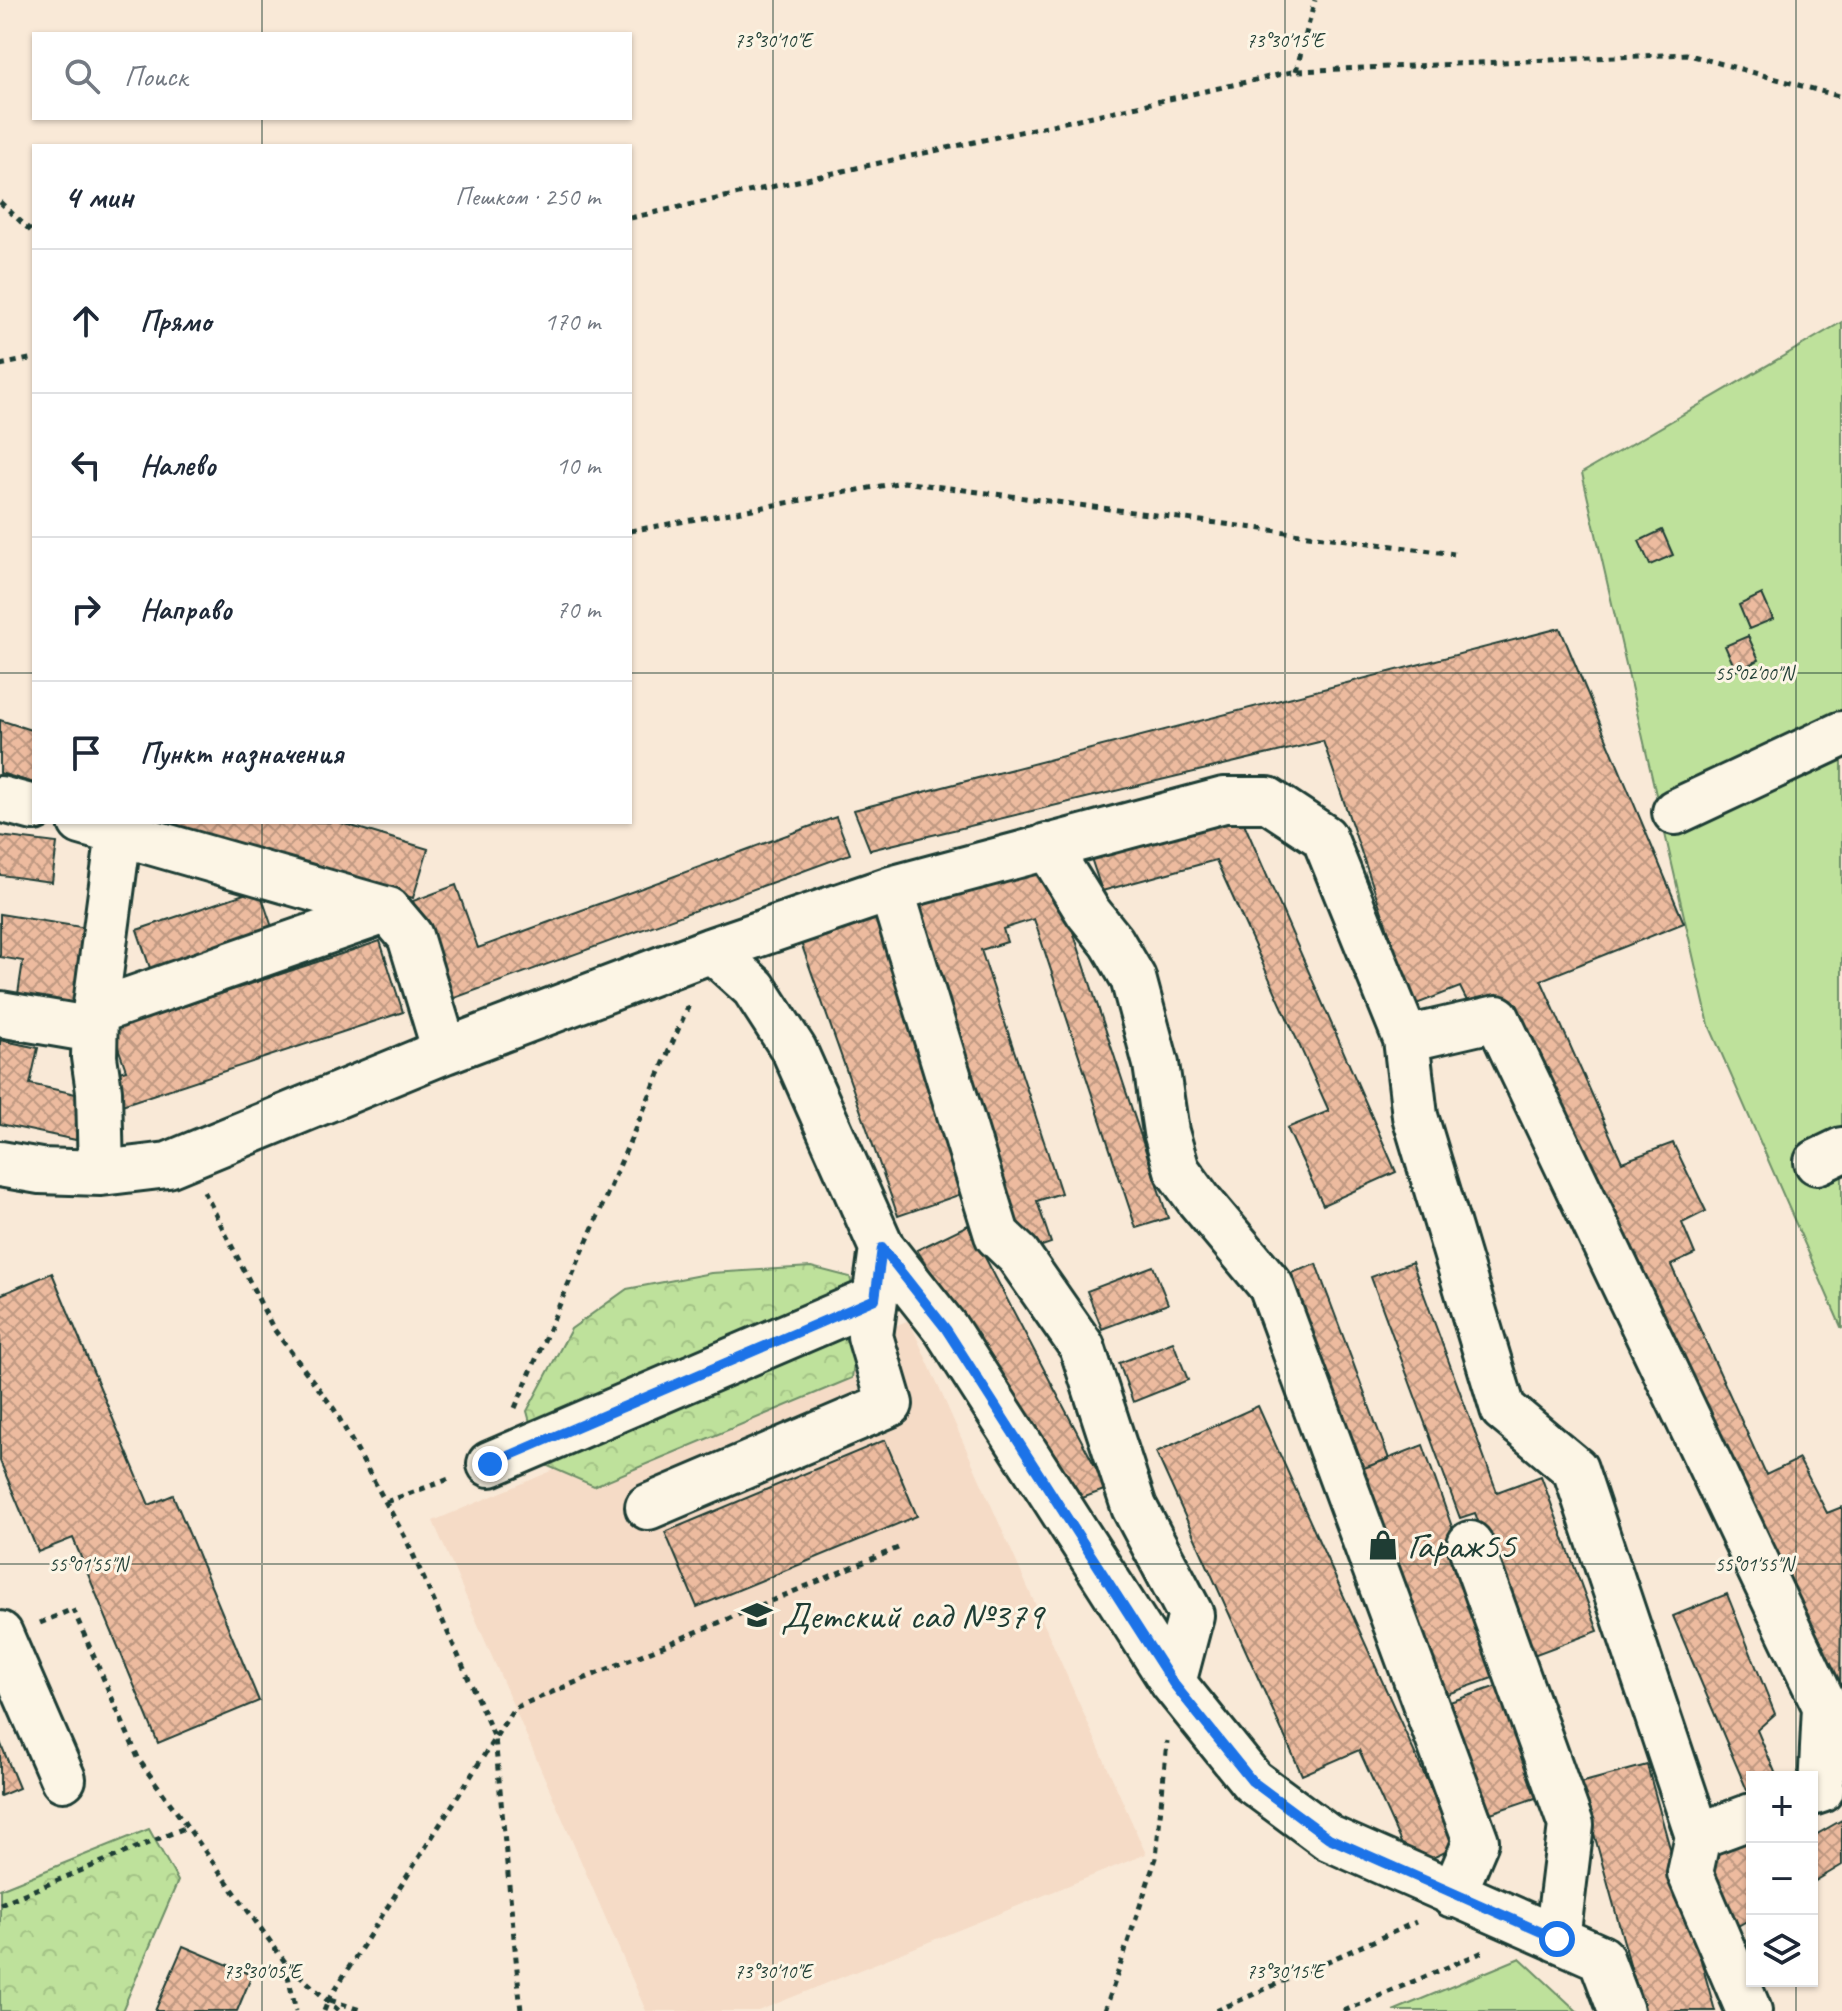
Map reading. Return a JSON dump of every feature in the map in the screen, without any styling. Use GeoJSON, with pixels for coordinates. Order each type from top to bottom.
{"type":"FeatureCollection","features":[{"type":"Feature","properties":{"kind":"street"},"geometry":{"type":"LineString","coordinates":[[1675,812],[1842,734]]}},
{"type":"Feature","properties":{"kind":"street"},"geometry":{"type":"LineString","coordinates":[[0,799],[32,807]]}},
{"type":"Feature","properties":{"kind":"street"},"geometry":{"type":"LineString","coordinates":[[0,1164],[40,1171],[101,1173],[168,1165],[445,1051],[712,950],[891,889],[1224,800],[1268,800],[1324,837],[1406,1039],[1415,1116],[1503,1409],[1575,1469],[1698,1836],[1690,1873],[1749,2011]]}},
{"type":"Feature","properties":{"kind":"street"},"geometry":{"type":"LineString","coordinates":[[101,1173],[99,1091],[94,1057],[100,828],[388,910],[410,936],[445,1051]]}},
{"type":"Feature","properties":{"kind":"street"},"geometry":{"type":"LineString","coordinates":[[1047,846],[1133,978],[1156,1064],[1166,1132],[1177,1170],[1271,1286],[1476,1841],[1459,1897]]}},
{"type":"Feature","properties":{"kind":"street"},"geometry":{"type":"LineString","coordinates":[[891,889],[997,1235],[1018,1255],[1082,1347],[1134,1507],[1191,1615],[1173,1683]]}},
{"type":"Feature","properties":{"kind":"street"},"geometry":{"type":"LineString","coordinates":[[0,1014],[95,1021],[388,910]]}},
{"type":"Feature","properties":{"kind":"street"},"geometry":{"type":"LineString","coordinates":[[712,950],[754,988],[794,1050],[882,1248],[946,1329],[1173,1683],[1252,1781],[1329,1838],[1601,1958],[1621,2011]]}},
{"type":"Feature","properties":{"kind":"street"},"geometry":{"type":"LineString","coordinates":[[1406,1039],[1497,1018],[1825,1706],[1821,1790],[1818,1791]]}},
{"type":"Feature","properties":{"kind":"street"},"geometry":{"type":"LineString","coordinates":[[648,1507],[890,1404],[870,1336],[882,1248]]}},
{"type":"Feature","properties":{"kind":"street"},"geometry":{"type":"LineString","coordinates":[[490,1464],[875,1299]]}},
{"type":"Feature","properties":{"kind":"street"},"geometry":{"type":"LineString","coordinates":[[1470,1544],[1571,1825],[1546,1934]]}},
{"type":"Feature","properties":{"kind":"street"},"geometry":{"type":"LineString","coordinates":[[1,1636],[63,1779]]}},
{"type":"Feature","properties":{"kind":"street"},"geometry":{"type":"LineString","coordinates":[[1698,1836],[1746,1818]]}},
{"type":"Feature","properties":{"kind":"path"},"geometry":{"type":"LineString","coordinates":[[1296,71],[1315,0]]}},
{"type":"Feature","properties":{"kind":"path"},"geometry":{"type":"LineString","coordinates":[[632,218],[1296,71],[1686,54],[1842,97]]}},
{"type":"Feature","properties":{"kind":"path"},"geometry":{"type":"LineString","coordinates":[[0,202],[32,232]]}},
{"type":"Feature","properties":{"kind":"path"},"geometry":{"type":"LineString","coordinates":[[0,365],[32,358]]}},
{"type":"Feature","properties":{"kind":"path"},"geometry":{"type":"LineString","coordinates":[[632,531],[903,482],[1454,554]]}},
{"type":"Feature","properties":{"kind":"path"},"geometry":{"type":"LineString","coordinates":[[386,1502],[490,1464],[712,950]]}},
{"type":"Feature","properties":{"kind":"path"},"geometry":{"type":"LineString","coordinates":[[187,1157],[273,1328],[334,1409],[407,1541],[495,1738],[521,2011]]}},
{"type":"Feature","properties":{"kind":"path"},"geometry":{"type":"LineString","coordinates":[[324,2011],[514,1708],[898,1548]]}},
{"type":"Feature","properties":{"kind":"path"},"geometry":{"type":"LineString","coordinates":[[1,1636],[73,1609],[139,1760],[285,1962],[339,2011]]}},
{"type":"Feature","properties":{"kind":"path"},"geometry":{"type":"LineString","coordinates":[[1105,2011],[1156,1858],[1173,1683]]}},
{"type":"Feature","properties":{"kind":"path"},"geometry":{"type":"LineString","coordinates":[[0,1904],[187,1827]]}},
{"type":"Feature","properties":{"kind":"path"},"geometry":{"type":"LineString","coordinates":[[1216,2011],[1459,1897]]}},
{"type":"Feature","properties":{"kind":"path"},"geometry":{"type":"LineString","coordinates":[[1344,2011],[1546,1934]]}},
{"type":"Feature","properties":{"kind":"path"},"geometry":{"type":"LineString","coordinates":[[285,1962],[296,2011]]}},
{"type":"Feature","properties":{"kind":"path"},"geometry":{"type":"LineString","coordinates":[[329,1999],[363,2011]]}},
{"type":"Feature","properties":{"kind":"shaded area","name":"Детский сад №379"},"geometry":{"type":"Polygon","coordinates":[[[909,1320],[1146,1854],[758,2011],[646,2011],[433,1521],[909,1320]]]}},
{"type":"Feature","properties":{"kind":"green space"},"geometry":{"type":"Polygon","coordinates":[[[1842,322],[1842,1329],[1709,1025],[1582,473],[1842,322]]]}},
{"type":"Feature","properties":{"kind":"green space"},"geometry":{"type":"Polygon","coordinates":[[[811,1267],[850,1277],[860,1317],[852,1378],[594,1486],[541,1463],[527,1411],[571,1329],[627,1289],[711,1273],[811,1267]]]}},
{"type":"Feature","properties":{"kind":"green space"},"geometry":{"type":"Polygon","coordinates":[[[149,1829],[178,1881],[122,2011],[0,2011],[0,1889],[149,1829]]]}},
{"type":"Feature","properties":{"kind":"green space"},"geometry":{"type":"Polygon","coordinates":[[[1520,1958],[1577,2011],[1393,2011],[1520,1958]]]}},
{"type":"Feature","properties":{"kind":"building"},"geometry":{"type":"Polygon","coordinates":[[[1662,530],[1673,555],[1650,565],[1639,541],[1662,530]]]}},
{"type":"Feature","properties":{"kind":"building"},"geometry":{"type":"Polygon","coordinates":[[[1762,594],[1773,619],[1749,629],[1739,605],[1762,594]]]}},
{"type":"Feature","properties":{"kind":"building"},"geometry":{"type":"Polygon","coordinates":[[[1560,628],[1684,923],[1541,980],[1622,1162],[1673,1143],[1706,1211],[1682,1223],[1695,1254],[1671,1265],[1766,1475],[1799,1459],[1827,1513],[1842,1507],[1840,1697],[1497,994],[1468,1003],[1460,987],[1414,1005],[1323,741],[870,850],[854,810],[1560,628]]]}},
{"type":"Feature","properties":{"kind":"building"},"geometry":{"type":"Polygon","coordinates":[[[1748,636],[1759,660],[1736,671],[1725,646],[1748,636]]]}},
{"type":"Feature","properties":{"kind":"building"},"geometry":{"type":"Polygon","coordinates":[[[0,720],[32,730],[32,782],[0,773],[0,720]]]}},
{"type":"Feature","properties":{"kind":"building"},"geometry":{"type":"Polygon","coordinates":[[[1240,814],[1396,1172],[1323,1205],[1287,1128],[1329,1111],[1216,860],[1102,891],[1089,852],[1240,814]]]}},
{"type":"Feature","properties":{"kind":"building"},"geometry":{"type":"Polygon","coordinates":[[[836,817],[850,854],[449,1000],[413,901],[456,885],[478,948],[836,817]]]}},
{"type":"Feature","properties":{"kind":"building"},"geometry":{"type":"Polygon","coordinates":[[[170,824],[345,824],[428,849],[413,898],[170,824]]]}},
{"type":"Feature","properties":{"kind":"building"},"geometry":{"type":"Polygon","coordinates":[[[0,836],[57,843],[52,882],[0,875],[0,836]]]}},
{"type":"Feature","properties":{"kind":"building"},"geometry":{"type":"Polygon","coordinates":[[[1048,856],[1168,1218],[1136,1228],[1034,919],[1003,929],[1007,942],[981,950],[1061,1193],[1037,1201],[1051,1243],[1019,1254],[903,903],[1048,856]]]}},
{"type":"Feature","properties":{"kind":"building"},"geometry":{"type":"Polygon","coordinates":[[[259,889],[273,930],[151,971],[137,930],[259,889]]]}},
{"type":"Feature","properties":{"kind":"building"},"geometry":{"type":"Polygon","coordinates":[[[877,909],[976,1189],[898,1216],[799,937],[877,909]]]}},
{"type":"Feature","properties":{"kind":"building"},"geometry":{"type":"Polygon","coordinates":[[[0,914],[87,928],[74,1003],[18,994],[23,961],[0,957],[0,914]]]}},
{"type":"Feature","properties":{"kind":"building"},"geometry":{"type":"Polygon","coordinates":[[[380,941],[403,1012],[116,1107],[106,1076],[126,1070],[112,1030],[380,941]]]}},
{"type":"Feature","properties":{"kind":"building"},"geometry":{"type":"Polygon","coordinates":[[[0,1040],[38,1048],[30,1084],[85,1096],[76,1140],[0,1124],[0,1040]]]}},
{"type":"Feature","properties":{"kind":"building"},"geometry":{"type":"Polygon","coordinates":[[[968,1225],[1107,1489],[1074,1501],[917,1250],[968,1225]]]}},
{"type":"Feature","properties":{"kind":"building"},"geometry":{"type":"Polygon","coordinates":[[[1412,1262],[1497,1492],[1541,1476],[1598,1631],[1528,1657],[1475,1513],[1460,1518],[1371,1277],[1412,1262]]]}},
{"type":"Feature","properties":{"kind":"building"},"geometry":{"type":"Polygon","coordinates":[[[1316,1264],[1389,1459],[1356,1471],[1283,1276],[1316,1264]]]}},
{"type":"Feature","properties":{"kind":"building"},"geometry":{"type":"Polygon","coordinates":[[[1153,1266],[1168,1304],[1102,1329],[1087,1291],[1153,1266]]]}},
{"type":"Feature","properties":{"kind":"building"},"geometry":{"type":"Polygon","coordinates":[[[52,1273],[149,1505],[173,1495],[259,1701],[158,1743],[73,1538],[38,1552],[0,1461],[0,1295],[52,1273]]]}},
{"type":"Feature","properties":{"kind":"building"},"geometry":{"type":"Polygon","coordinates":[[[1173,1342],[1188,1380],[1133,1402],[1119,1363],[1173,1342]]]}},
{"type":"Feature","properties":{"kind":"building"},"geometry":{"type":"Polygon","coordinates":[[[1258,1406],[1457,1847],[1412,1867],[1359,1750],[1302,1775],[1156,1452],[1258,1406]]]}},
{"type":"Feature","properties":{"kind":"building"},"geometry":{"type":"Polygon","coordinates":[[[885,1440],[917,1516],[697,1607],[665,1532],[885,1440]]]}},
{"type":"Feature","properties":{"kind":"building"},"geometry":{"type":"Polygon","coordinates":[[[1423,1445],[1504,1674],[1439,1697],[1356,1471],[1423,1445]]]}},
{"type":"Feature","properties":{"kind":"building"},"geometry":{"type":"Polygon","coordinates":[[[1727,1594],[1775,1714],[1757,1730],[1774,1771],[1746,1771],[1746,1788],[1673,1616],[1727,1594]]]}},
{"type":"Feature","properties":{"kind":"building"},"geometry":{"type":"Polygon","coordinates":[[[1509,1682],[1547,1794],[1482,1816],[1444,1704],[1509,1682]]]}},
{"type":"Feature","properties":{"kind":"building"},"geometry":{"type":"Polygon","coordinates":[[[0,1742],[19,1788],[0,1796],[0,1742]]]}},
{"type":"Feature","properties":{"kind":"building"},"geometry":{"type":"Polygon","coordinates":[[[1647,1765],[1715,2011],[1643,2011],[1580,1783],[1647,1765]]]}},
{"type":"Feature","properties":{"kind":"building"},"geometry":{"type":"Polygon","coordinates":[[[1842,1820],[1842,1865],[1818,1879],[1818,1843],[1818,1834],[1842,1820]]]}},
{"type":"Feature","properties":{"kind":"building"},"geometry":{"type":"Polygon","coordinates":[[[1746,1838],[1746,1921],[1738,1926],[1701,1864],[1746,1838]]]}},
{"type":"Feature","properties":{"kind":"building"},"geometry":{"type":"Polygon","coordinates":[[[183,1946],[252,1975],[237,2011],[155,2011],[183,1946]]]}},
{"type":"Feature","properties":{"kind":"place","name":"Гараж55"},"geometry":{"type":"Point","coordinates":[1383,1545]}},
{"type":"Feature","properties":{"kind":"place","name":"Детский сад №379"},"geometry":{"type":"Point","coordinates":[757,1615]}},
{"type":"Feature","properties":{"kind":"route"},"geometry":{"type":"LineString","coordinates":[[490,1464],[875,1299],[882,1248],[946,1329],[1173,1683],[1252,1781],[1329,1838],[1557,1939]]}}]}
